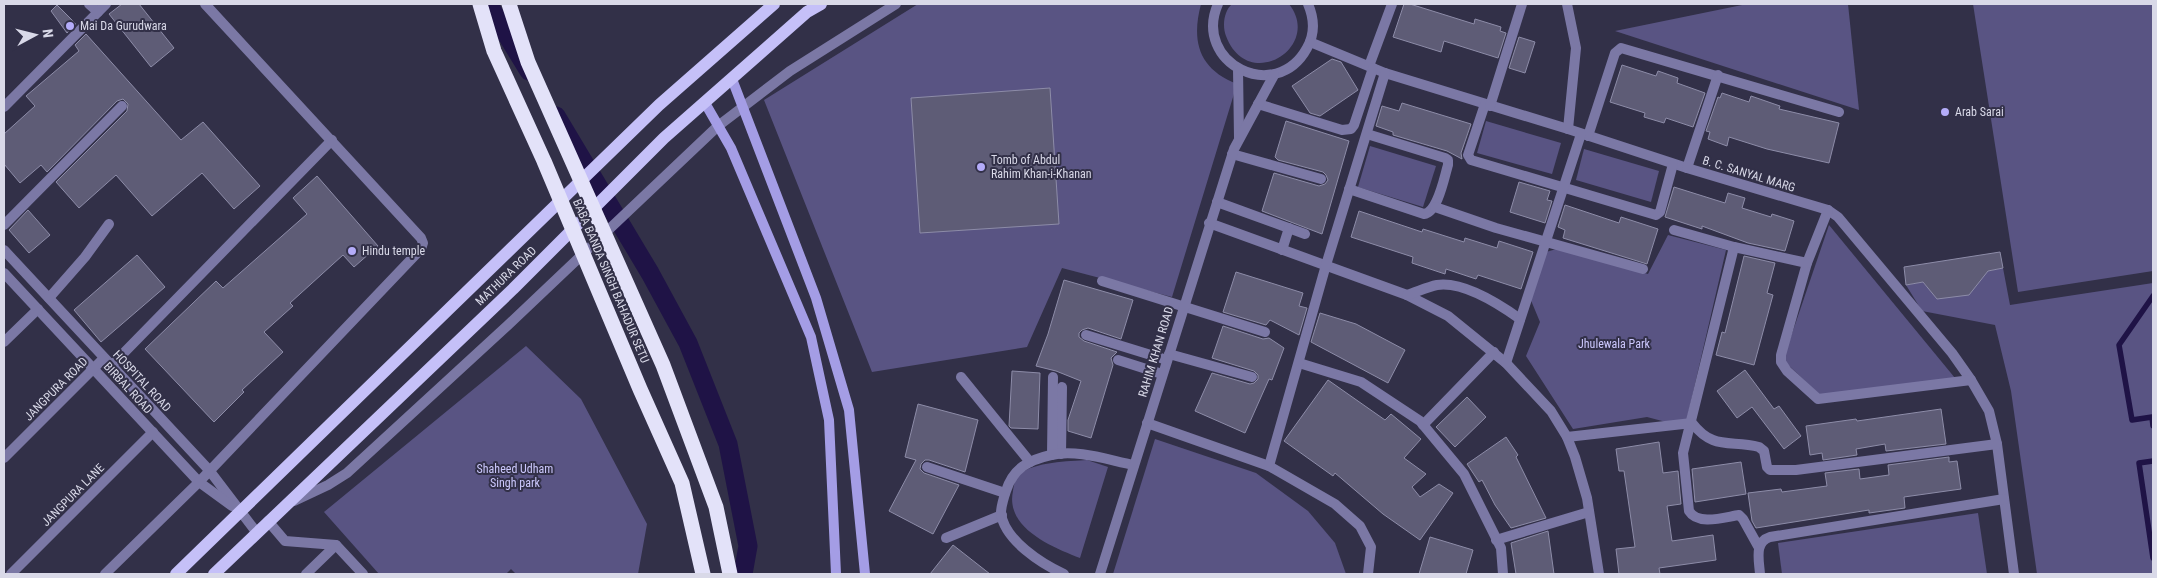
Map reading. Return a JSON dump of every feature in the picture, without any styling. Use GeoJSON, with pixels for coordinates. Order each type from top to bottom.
{"type":"FeatureCollection","features":[{"type":"Feature","properties":{"kind":"highway","name":"BABA BANDA SINGH BAHADUR SETU"},"geometry":{"type":"LineString","coordinates":[[480,4],[494,51],[544,161],[640,389],[682,483],[703,574]]}},
{"type":"Feature","properties":{"kind":"highway","name":"BABA BANDA SINGH BAHADUR SETU"},"geometry":{"type":"LineString","coordinates":[[509,4],[528,62],[663,365],[716,507],[730,574]]}},
{"type":"Feature","properties":{"kind":"main road","name":"MATHURA ROAD"},"geometry":{"type":"LineString","coordinates":[[176,574],[659,105],[774,4]]}},
{"type":"Feature","properties":{"kind":"main road","name":"MATHURA ROAD"},"geometry":{"type":"LineString","coordinates":[[214,574],[282,507],[513,289],[664,138],[807,12],[821,4]]}},
{"type":"Feature","properties":{"kind":"street"},"geometry":{"type":"LineString","coordinates":[[89,4],[98,12]]}},
{"type":"Feature","properties":{"kind":"street"},"geometry":{"type":"LineString","coordinates":[[4,107],[106,4]]}},
{"type":"Feature","properties":{"kind":"street"},"geometry":{"type":"LineString","coordinates":[[105,574],[199,482],[421,249],[423,243],[421,238],[332,140],[205,4]]}},
{"type":"Feature","properties":{"kind":"street"},"geometry":{"type":"LineString","coordinates":[[282,507],[328,485],[346,473],[537,298],[718,126],[790,71],[896,4]]}},
{"type":"Feature","properties":{"kind":"street"},"geometry":{"type":"LineString","coordinates":[[1218,4],[1213,21],[1214,36],[1220,51],[1238,69],[1257,75],[1274,75],[1290,68],[1302,57],[1310,42],[1313,27],[1308,4]]}},
{"type":"Feature","properties":{"kind":"street"},"geometry":{"type":"LineString","coordinates":[[1258,104],[1342,130],[1351,129],[1354,125],[1392,4]]}},
{"type":"Feature","properties":{"kind":"street"},"geometry":{"type":"LineString","coordinates":[[1522,4],[1468,157],[1471,160],[1656,215],[1660,212],[1673,164]]}},
{"type":"Feature","properties":{"kind":"street"},"geometry":{"type":"LineString","coordinates":[[1567,4],[1576,48],[1568,129]]}},
{"type":"Feature","properties":{"kind":"street","name":"B. C. SANYAL MARG"},"geometry":{"type":"LineString","coordinates":[[1310,42],[1385,73],[1568,129],[1673,164],[1828,210],[1838,217],[1952,354],[1971,380],[1989,411],[1997,444],[2014,574]]}},
{"type":"Feature","properties":{"kind":"street"},"geometry":{"type":"LineString","coordinates":[[1506,363],[1564,187],[1615,53],[1621,48],[1839,112]]}},
{"type":"Feature","properties":{"kind":"street","name":"RAHIM KHAN ROAD"},"geometry":{"type":"LineString","coordinates":[[1238,69],[1239,138]]}},
{"type":"Feature","properties":{"kind":"street"},"geometry":{"type":"LineString","coordinates":[[1269,466],[1326,266],[1385,73]]}},
{"type":"Feature","properties":{"kind":"street","name":"RAHIM KHAN ROAD"},"geometry":{"type":"LineString","coordinates":[[1100,574],[1232,154],[1274,75]]}},
{"type":"Feature","properties":{"kind":"street"},"geometry":{"type":"LineString","coordinates":[[1687,168],[1718,75]]}},
{"type":"Feature","properties":{"kind":"street"},"geometry":{"type":"LineString","coordinates":[[732,79],[816,298],[849,410],[865,574]]}},
{"type":"Feature","properties":{"kind":"street"},"geometry":{"type":"LineString","coordinates":[[705,103],[731,148],[811,337],[829,420],[836,574]]}},
{"type":"Feature","properties":{"kind":"street"},"geometry":{"type":"LineString","coordinates":[[4,225],[122,106]]}},
{"type":"Feature","properties":{"kind":"street"},"geometry":{"type":"LineString","coordinates":[[1349,189],[1424,214],[1428,214],[1434,206],[1448,160],[1367,134]]}},
{"type":"Feature","properties":{"kind":"street","name":"JANGPURA ROAD"},"geometry":{"type":"LineString","coordinates":[[4,458],[94,370],[108,362],[332,140]]}},
{"type":"Feature","properties":{"kind":"street"},"geometry":{"type":"LineString","coordinates":[[1232,154],[1320,179]]}},
{"type":"Feature","properties":{"kind":"street"},"geometry":{"type":"LineString","coordinates":[[1217,202],[1305,234]]}},
{"type":"Feature","properties":{"kind":"street"},"geometry":{"type":"LineString","coordinates":[[1434,206],[1545,243],[1643,269]]}},
{"type":"Feature","properties":{"kind":"street"},"geometry":{"type":"LineString","coordinates":[[1828,210],[1807,263],[1781,354],[1781,362],[1787,371],[1815,398],[1971,380]]}},
{"type":"Feature","properties":{"kind":"street"},"geometry":{"type":"LineString","coordinates":[[1210,223],[1407,295],[1448,316],[1494,352],[1520,376],[1551,411],[1567,437],[1578,465],[1589,512],[1599,574]]}},
{"type":"Feature","properties":{"kind":"street"},"geometry":{"type":"LineString","coordinates":[[49,298],[85,257],[109,224]]}},
{"type":"Feature","properties":{"kind":"street"},"geometry":{"type":"LineString","coordinates":[[1282,250],[1290,228]]}},
{"type":"Feature","properties":{"kind":"street"},"geometry":{"type":"LineString","coordinates":[[1674,230],[1734,247],[1807,263]]}},
{"type":"Feature","properties":{"kind":"street"},"geometry":{"type":"LineString","coordinates":[[1734,247],[1692,423],[1683,453],[1689,511],[1695,519],[1739,515],[1758,546],[1760,574]]}},
{"type":"Feature","properties":{"kind":"street","name":"HOSPITAL ROAD"},"geometry":{"type":"LineString","coordinates":[[4,250],[209,470],[257,533]]}},
{"type":"Feature","properties":{"kind":"street","name":"BIRBAL ROAD"},"geometry":{"type":"LineString","coordinates":[[4,273],[199,482],[241,512]]}},
{"type":"Feature","properties":{"kind":"street"},"geometry":{"type":"LineString","coordinates":[[1102,281],[1265,332]]}},
{"type":"Feature","properties":{"kind":"street"},"geometry":{"type":"LineString","coordinates":[[1407,295],[1427,288],[1447,285],[1491,299],[1520,318]]}},
{"type":"Feature","properties":{"kind":"street"},"geometry":{"type":"LineString","coordinates":[[4,342],[38,310]]}},
{"type":"Feature","properties":{"kind":"street"},"geometry":{"type":"LineString","coordinates":[[1086,335],[1252,377]]}},
{"type":"Feature","properties":{"kind":"street"},"geometry":{"type":"LineString","coordinates":[[1424,425],[1494,352]]}},
{"type":"Feature","properties":{"kind":"street"},"geometry":{"type":"LineString","coordinates":[[1118,360],[1162,374]]}},
{"type":"Feature","properties":{"kind":"street"},"geometry":{"type":"LineString","coordinates":[[1299,363],[1361,382],[1424,425],[1464,474],[1501,548],[1503,574]]}},
{"type":"Feature","properties":{"kind":"street"},"geometry":{"type":"LineString","coordinates":[[961,377],[1030,462]]}},
{"type":"Feature","properties":{"kind":"street"},"geometry":{"type":"LineString","coordinates":[[1053,377],[1056,455]]}},
{"type":"Feature","properties":{"kind":"street"},"geometry":{"type":"LineString","coordinates":[[1056,455],[1062,387]]}},
{"type":"Feature","properties":{"kind":"street"},"geometry":{"type":"LineString","coordinates":[[1567,437],[1692,423]]}},
{"type":"Feature","properties":{"kind":"street"},"geometry":{"type":"LineString","coordinates":[[1692,423],[1710,441],[1758,447],[1764,451],[1767,467],[1770,470],[1796,470],[1997,444]]}},
{"type":"Feature","properties":{"kind":"street"},"geometry":{"type":"LineString","coordinates":[[1147,424],[1269,466],[1335,504],[1360,526],[1371,547],[1368,574]]}},
{"type":"Feature","properties":{"kind":"street","name":"JANGPURA LANE"},"geometry":{"type":"LineString","coordinates":[[11,574],[153,432]]}},
{"type":"Feature","properties":{"kind":"street"},"geometry":{"type":"LineString","coordinates":[[1064,574],[1053,569],[1021,547],[1004,526],[1002,515],[1005,493],[1014,473],[1030,462],[1056,455],[1086,456],[1134,465]]}},
{"type":"Feature","properties":{"kind":"street"},"geometry":{"type":"LineString","coordinates":[[927,467],[1005,493]]}},
{"type":"Feature","properties":{"kind":"street"},"geometry":{"type":"LineString","coordinates":[[1758,546],[1763,539],[1770,537],[2004,498]]}},
{"type":"Feature","properties":{"kind":"street"},"geometry":{"type":"LineString","coordinates":[[1496,540],[1589,512]]}},
{"type":"Feature","properties":{"kind":"street"},"geometry":{"type":"LineString","coordinates":[[946,538],[1002,515]]}},
{"type":"Feature","properties":{"kind":"street"},"geometry":{"type":"LineString","coordinates":[[268,521],[284,541],[336,545],[363,574]]}},
{"type":"Feature","properties":{"kind":"street"},"geometry":{"type":"LineString","coordinates":[[306,574],[336,545]]}},
{"type":"Feature","properties":{"kind":"green space"},"geometry":{"type":"Polygon","coordinates":[[[918,4],[1201,4],[1197,30],[1201,53],[1214,71],[1237,84],[1172,297],[1062,268],[1027,347],[872,372],[764,100],[918,4]]]}},
{"type":"Feature","properties":{"kind":"green space"},"geometry":{"type":"Polygon","coordinates":[[[1232,4],[1289,4],[1297,20],[1297,35],[1290,48],[1278,58],[1265,63],[1250,62],[1236,53],[1226,36],[1224,28],[1226,15],[1232,4]]]}},
{"type":"Feature","properties":{"kind":"green space"},"geometry":{"type":"Polygon","coordinates":[[[1747,4],[1848,4],[1859,110],[1615,31],[1747,4]]]}},
{"type":"Feature","properties":{"kind":"green space"},"geometry":{"type":"Polygon","coordinates":[[[1973,4],[2153,4],[2153,271],[2018,292],[1973,4]]]}},
{"type":"Feature","properties":{"kind":"green space"},"geometry":{"type":"Polygon","coordinates":[[[1486,121],[1561,143],[1552,174],[1477,153],[1486,121]]]}},
{"type":"Feature","properties":{"kind":"green space"},"geometry":{"type":"Polygon","coordinates":[[[1370,146],[1436,166],[1423,207],[1358,187],[1370,146]]]}},
{"type":"Feature","properties":{"kind":"green space"},"geometry":{"type":"Polygon","coordinates":[[[1584,149],[1659,171],[1651,202],[1576,180],[1584,149]]]}},
{"type":"Feature","properties":{"kind":"green space"},"geometry":{"type":"Polygon","coordinates":[[[1829,225],[1955,378],[1820,395],[1783,360],[1829,225]]]}},
{"type":"Feature","properties":{"kind":"green space","name":"Jhulewala Park"},"geometry":{"type":"Polygon","coordinates":[[[1668,235],[1726,250],[1685,427],[1647,417],[1573,429],[1526,356],[1540,322],[1530,298],[1546,252],[1560,248],[1648,274],[1668,235]]]}},
{"type":"Feature","properties":{"kind":"green space"},"geometry":{"type":"Polygon","coordinates":[[[2003,268],[2010,305],[2153,283],[2153,574],[2037,574],[2011,391],[1995,325],[1922,311],[1906,285],[1923,282],[1938,299],[1988,271],[2003,268]]]}},
{"type":"Feature","properties":{"kind":"green space","name":"Shaheed Udham Singh park"},"geometry":{"type":"Polygon","coordinates":[[[526,346],[581,399],[647,524],[638,574],[516,574],[511,569],[506,574],[379,574],[324,512],[526,346]]]}},
{"type":"Feature","properties":{"kind":"green space"},"geometry":{"type":"Polygon","coordinates":[[[1155,439],[1256,473],[1308,511],[1335,543],[1346,574],[1113,574],[1155,439]]]}},
{"type":"Feature","properties":{"kind":"green space"},"geometry":{"type":"Polygon","coordinates":[[[1087,460],[1108,467],[1080,558],[1044,542],[1033,534],[1023,526],[1016,516],[1012,504],[1015,482],[1020,474],[1026,470],[1052,463],[1087,460]]]}},
{"type":"Feature","properties":{"kind":"green space"},"geometry":{"type":"Polygon","coordinates":[[[1978,513],[1987,574],[1782,574],[1778,543],[1978,513]]]}},
{"type":"Feature","properties":{"kind":"building"},"geometry":{"type":"Polygon","coordinates":[[[122,4],[139,4],[174,48],[151,67],[109,14],[122,4]]]}},
{"type":"Feature","properties":{"kind":"building"},"geometry":{"type":"Polygon","coordinates":[[[1404,4],[1410,4],[1474,24],[1475,19],[1501,27],[1500,31],[1506,33],[1498,58],[1444,41],[1441,52],[1393,37],[1404,4]]]}},
{"type":"Feature","properties":{"kind":"building"},"geometry":{"type":"Polygon","coordinates":[[[57,5],[76,24],[67,33],[51,11],[57,5]]]}},
{"type":"Feature","properties":{"kind":"building"},"geometry":{"type":"Polygon","coordinates":[[[86,34],[181,140],[203,122],[260,186],[234,209],[202,173],[152,216],[116,175],[79,208],[56,182],[127,111],[128,104],[123,99],[117,101],[47,172],[41,165],[20,183],[4,164],[4,134],[35,106],[26,96],[79,51],[75,45],[86,34]]]}},
{"type":"Feature","properties":{"kind":"building"},"geometry":{"type":"Polygon","coordinates":[[[1519,37],[1535,42],[1525,73],[1509,68],[1519,37]]]}},
{"type":"Feature","properties":{"kind":"building"},"geometry":{"type":"Polygon","coordinates":[[[1332,59],[1341,62],[1358,90],[1320,116],[1310,113],[1292,86],[1332,59]]]}},
{"type":"Feature","properties":{"kind":"building"},"geometry":{"type":"Polygon","coordinates":[[[1622,65],[1656,76],[1658,71],[1678,78],[1677,83],[1705,93],[1693,127],[1666,118],[1664,123],[1644,117],[1645,113],[1610,102],[1622,65]]]}},
{"type":"Feature","properties":{"kind":"building"},"geometry":{"type":"Polygon","coordinates":[[[1050,88],[1059,224],[920,233],[911,98],[1050,88]]]}},
{"type":"Feature","properties":{"kind":"building"},"geometry":{"type":"Polygon","coordinates":[[[1722,93],[1749,102],[1751,96],[1780,106],[1779,109],[1839,123],[1829,163],[1767,149],[1729,137],[1727,146],[1708,139],[1710,132],[1706,131],[1718,97],[1720,98],[1722,93]]]}},
{"type":"Feature","properties":{"kind":"building"},"geometry":{"type":"Polygon","coordinates":[[[1402,103],[1471,124],[1461,153],[1462,159],[1447,151],[1393,135],[1393,132],[1376,126],[1382,106],[1399,111],[1402,103]]]}},
{"type":"Feature","properties":{"kind":"building"},"geometry":{"type":"Polygon","coordinates":[[[1286,121],[1349,141],[1322,234],[1262,211],[1274,173],[1319,186],[1325,184],[1328,180],[1323,172],[1278,160],[1275,157],[1286,121]]]}},
{"type":"Feature","properties":{"kind":"building"},"geometry":{"type":"Polygon","coordinates":[[[317,176],[378,246],[354,267],[343,255],[290,303],[293,306],[264,332],[283,352],[242,390],[244,392],[214,422],[145,349],[216,281],[223,288],[307,214],[293,198],[317,176]]]}},
{"type":"Feature","properties":{"kind":"building"},"geometry":{"type":"Polygon","coordinates":[[[1519,182],[1550,191],[1547,200],[1552,201],[1545,223],[1510,212],[1519,182]]]}},
{"type":"Feature","properties":{"kind":"building"},"geometry":{"type":"Polygon","coordinates":[[[1674,187],[1725,203],[1728,193],[1745,198],[1742,208],[1771,217],[1772,214],[1794,221],[1785,251],[1748,243],[1702,226],[1702,229],[1665,217],[1674,187]]]}},
{"type":"Feature","properties":{"kind":"building"},"geometry":{"type":"Polygon","coordinates":[[[1565,205],[1619,223],[1621,217],[1658,229],[1647,264],[1563,238],[1565,230],[1558,227],[1565,205]]]}},
{"type":"Feature","properties":{"kind":"building"},"geometry":{"type":"Polygon","coordinates":[[[28,210],[50,235],[29,253],[9,230],[28,210]]]}},
{"type":"Feature","properties":{"kind":"building"},"geometry":{"type":"Polygon","coordinates":[[[1359,211],[1422,232],[1423,229],[1464,242],[1465,238],[1497,248],[1499,241],[1533,252],[1521,289],[1478,275],[1476,279],[1446,269],[1445,274],[1412,263],[1413,257],[1351,237],[1359,211]]]}},
{"type":"Feature","properties":{"kind":"building"},"geometry":{"type":"Polygon","coordinates":[[[2000,252],[2003,268],[1988,271],[1969,295],[1937,299],[1923,282],[1906,285],[1904,267],[2000,252]]]}},
{"type":"Feature","properties":{"kind":"building"},"geometry":{"type":"Polygon","coordinates":[[[137,255],[165,287],[101,342],[74,310],[137,255]]]}},
{"type":"Feature","properties":{"kind":"building"},"geometry":{"type":"Polygon","coordinates":[[[1744,256],[1775,263],[1767,293],[1773,295],[1754,365],[1716,355],[1722,332],[1725,333],[1744,256]]]}},
{"type":"Feature","properties":{"kind":"building"},"geometry":{"type":"Polygon","coordinates":[[[1236,272],[1303,293],[1299,306],[1307,308],[1299,335],[1270,320],[1266,325],[1223,312],[1236,272]]]}},
{"type":"Feature","properties":{"kind":"building"},"geometry":{"type":"Polygon","coordinates":[[[1064,280],[1133,300],[1121,339],[1088,328],[1079,333],[1079,337],[1084,341],[1117,352],[1111,358],[1113,365],[1091,438],[1068,431],[1068,420],[1081,381],[1056,371],[1036,366],[1048,334],[1064,280]]]}},
{"type":"Feature","properties":{"kind":"building"},"geometry":{"type":"Polygon","coordinates":[[[1320,313],[1356,324],[1405,350],[1388,383],[1311,342],[1320,313]]]}},
{"type":"Feature","properties":{"kind":"building"},"geometry":{"type":"Polygon","coordinates":[[[1223,326],[1263,339],[1269,338],[1284,348],[1272,380],[1269,379],[1245,433],[1195,411],[1212,373],[1250,384],[1258,379],[1258,375],[1254,371],[1212,358],[1223,326]]]}},
{"type":"Feature","properties":{"kind":"building"},"geometry":{"type":"Polygon","coordinates":[[[1745,370],[1774,409],[1779,406],[1801,436],[1784,449],[1752,407],[1737,418],[1717,391],[1745,370]]]}},
{"type":"Feature","properties":{"kind":"building"},"geometry":{"type":"Polygon","coordinates":[[[1012,371],[1040,373],[1038,429],[1011,428],[1009,426],[1012,371]]]}},
{"type":"Feature","properties":{"kind":"building"},"geometry":{"type":"Polygon","coordinates":[[[1328,380],[1385,420],[1391,414],[1421,439],[1404,458],[1426,474],[1412,487],[1420,497],[1439,484],[1453,493],[1420,540],[1383,514],[1335,473],[1333,476],[1284,441],[1328,380]]]}},
{"type":"Feature","properties":{"kind":"building"},"geometry":{"type":"Polygon","coordinates":[[[1467,397],[1486,417],[1455,447],[1436,427],[1467,397]]]}},
{"type":"Feature","properties":{"kind":"building"},"geometry":{"type":"Polygon","coordinates":[[[918,404],[978,420],[965,472],[929,460],[925,460],[921,464],[920,469],[924,473],[959,485],[933,534],[889,511],[916,460],[905,457],[918,404]]]}},
{"type":"Feature","properties":{"kind":"building"},"geometry":{"type":"Polygon","coordinates":[[[1941,409],[1946,444],[1886,451],[1885,444],[1856,449],[1857,455],[1823,460],[1822,453],[1810,455],[1806,426],[1941,409]]]}},
{"type":"Feature","properties":{"kind":"building"},"geometry":{"type":"Polygon","coordinates":[[[1506,437],[1518,455],[1516,457],[1546,518],[1511,528],[1495,505],[1482,480],[1479,482],[1467,464],[1506,437]]]}},
{"type":"Feature","properties":{"kind":"building"},"geometry":{"type":"Polygon","coordinates":[[[1659,442],[1663,473],[1678,471],[1681,504],[1667,506],[1672,541],[1713,535],[1716,560],[1659,568],[1660,574],[1619,574],[1616,549],[1635,547],[1624,471],[1619,471],[1616,449],[1659,442]]]}},
{"type":"Feature","properties":{"kind":"building"},"geometry":{"type":"Polygon","coordinates":[[[1949,457],[1949,462],[1957,461],[1961,489],[1904,497],[1905,508],[1869,513],[1869,510],[1756,528],[1752,521],[1748,493],[1781,489],[1782,492],[1827,486],[1825,473],[1859,469],[1860,479],[1889,475],[1888,465],[1949,457]]]}},
{"type":"Feature","properties":{"kind":"building"},"geometry":{"type":"Polygon","coordinates":[[[1741,462],[1746,494],[1695,502],[1692,469],[1741,462]]]}},
{"type":"Feature","properties":{"kind":"building"},"geometry":{"type":"Polygon","coordinates":[[[1548,531],[1554,574],[1516,574],[1511,543],[1548,531]]]}},
{"type":"Feature","properties":{"kind":"building"},"geometry":{"type":"Polygon","coordinates":[[[1430,537],[1473,550],[1466,574],[1419,574],[1430,537]]]}},
{"type":"Feature","properties":{"kind":"building"},"geometry":{"type":"Polygon","coordinates":[[[953,545],[990,574],[930,574],[953,545]]]}},
{"type":"Feature","properties":{"kind":"waterway"},"geometry":{"type":"LineString","coordinates":[[488,4],[529,71]]}},
{"type":"Feature","properties":{"kind":"waterway"},"geometry":{"type":"LineString","coordinates":[[556,116],[650,273],[688,343],[728,444],[748,546],[743,574]]}},
{"type":"Feature","properties":{"kind":"waterway"},"geometry":{"type":"LineString","coordinates":[[2153,296],[2119,345],[2132,420],[2152,417],[2153,426]]}},
{"type":"Feature","properties":{"kind":"waterway"},"geometry":{"type":"LineString","coordinates":[[2153,461],[2139,463],[2153,558]]}},
{"type":"Feature","properties":{"kind":"place","name":"Mai Da Gurudwara"},"geometry":{"type":"Point","coordinates":[70,26]}},
{"type":"Feature","properties":{"kind":"place","name":"Arab Sarai"},"geometry":{"type":"Point","coordinates":[1945,112]}},
{"type":"Feature","properties":{"kind":"place","name":"Tomb of Abdul Rahim Khan-i-Khanan"},"geometry":{"type":"Point","coordinates":[981,167]}},
{"type":"Feature","properties":{"kind":"place","name":"Hindu temple"},"geometry":{"type":"Point","coordinates":[352,251]}}]}
